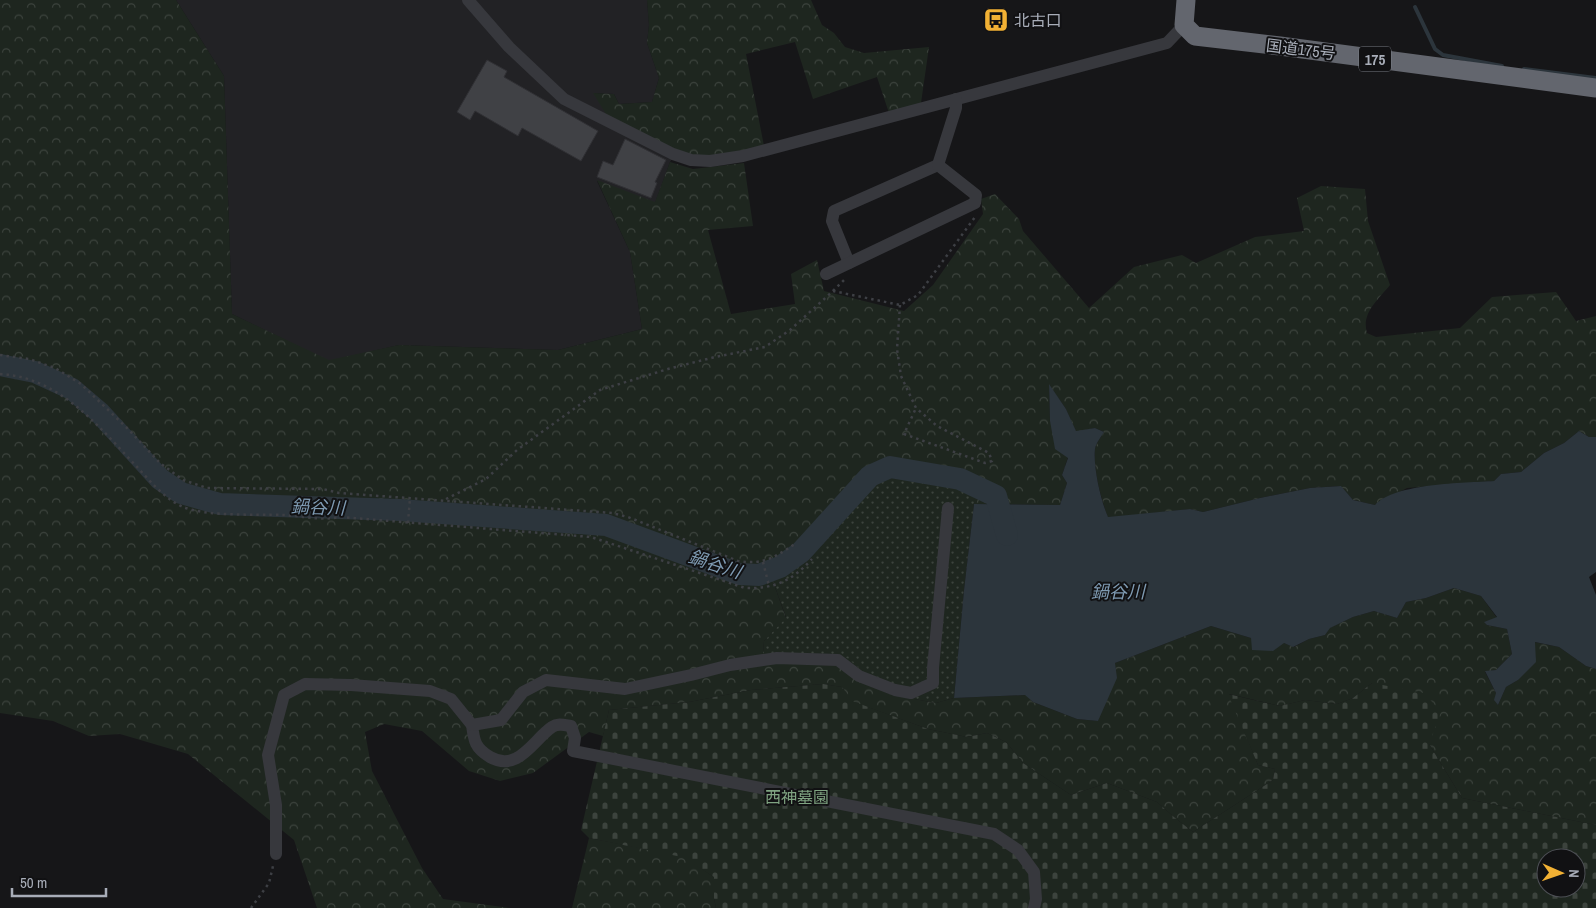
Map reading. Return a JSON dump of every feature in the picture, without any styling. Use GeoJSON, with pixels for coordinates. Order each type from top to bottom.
{"type":"FeatureCollection","features":[{"type":"Feature","properties":{"kind":"highway"},"geometry":{"type":"LineString","coordinates":[[1184,25],[1186,0]]}},
{"type":"Feature","properties":{"kind":"highway","name":"国道175号"},"geometry":{"type":"LineString","coordinates":[[1184,25],[1194,36],[1596,88]]}},
{"type":"Feature","properties":{"kind":"street"},"geometry":{"type":"LineString","coordinates":[[468,0],[509,47],[564,99],[673,154],[691,160],[743,156],[1167,43],[1184,25]]}},
{"type":"Feature","properties":{"kind":"street"},"geometry":{"type":"LineString","coordinates":[[849,263],[832,221],[834,211],[938,164],[956,108],[956,99]]}},
{"type":"Feature","properties":{"kind":"street"},"geometry":{"type":"LineString","coordinates":[[826,274],[975,203],[976,195],[938,164]]}},
{"type":"Feature","properties":{"kind":"street"},"geometry":{"type":"LineString","coordinates":[[472,724],[501,720],[523,692],[546,680],[625,689],[730,665],[777,658],[838,660],[859,676],[895,690],[911,693],[933,683],[948,508]]}},
{"type":"Feature","properties":{"kind":"street"},"geometry":{"type":"LineString","coordinates":[[276,854],[276,804],[268,755],[284,696],[305,684],[351,685],[430,692],[451,699],[472,724],[474,741],[481,752],[494,760],[508,761],[521,756],[552,727],[561,724],[571,726],[575,738],[573,751],[994,834],[1018,850],[1034,872],[1036,899],[1034,908]]}},
{"type":"Feature","properties":{"kind":"path"},"geometry":{"type":"LineString","coordinates":[[445,500],[486,480],[518,450],[600,390],[714,357],[765,347],[790,330],[833,291],[900,305],[918,295],[978,213],[975,203]]}},
{"type":"Feature","properties":{"kind":"path"},"geometry":{"type":"LineString","coordinates":[[900,305],[897,349],[901,376],[916,408],[937,426],[989,453],[992,460],[984,463],[904,434],[916,408]]}},
{"type":"Feature","properties":{"kind":"path"},"geometry":{"type":"LineString","coordinates":[[0,355],[29,359],[55,368],[81,384],[160,463],[183,480],[207,488],[323,489],[339,493],[612,513],[628,517],[738,561],[752,564],[774,558],[794,544]]}},
{"type":"Feature","properties":{"kind":"path"},"geometry":{"type":"LineString","coordinates":[[0,374],[31,380],[63,396],[88,416],[162,494],[181,506],[198,512],[284,515],[330,519],[340,517],[591,536],[744,588],[761,588],[787,580],[804,568],[812,559]]}},
{"type":"Feature","properties":{"kind":"path"},"geometry":{"type":"LineString","coordinates":[[408,523],[410,498]]}},
{"type":"Feature","properties":{"kind":"path"},"geometry":{"type":"LineString","coordinates":[[763,562],[769,586]]}},
{"type":"Feature","properties":{"kind":"path"},"geometry":{"type":"LineString","coordinates":[[251,908],[269,884],[276,854]]}},
{"type":"Feature","properties":{"kind":"shaded area"},"geometry":{"type":"Polygon","coordinates":[[[176,0],[647,0],[649,25],[647,43],[659,78],[652,102],[619,104],[614,94],[594,93],[677,152],[670,162],[655,203],[597,181],[630,252],[642,329],[558,350],[399,345],[329,361],[232,314],[224,76],[176,0]]]}},
{"type":"Feature","properties":{"kind":"green space"},"geometry":{"type":"Polygon","coordinates":[[[0,0],[176,0],[224,76],[232,314],[329,360],[399,345],[558,350],[642,329],[630,252],[597,180],[655,202],[670,162],[693,169],[744,163],[753,226],[708,230],[731,314],[795,304],[791,274],[817,260],[824,291],[904,311],[933,285],[983,214],[981,199],[995,194],[1019,219],[1023,231],[1089,308],[1134,267],[1182,255],[1196,263],[1255,237],[1304,231],[1297,198],[1321,186],[1365,189],[1368,221],[1390,285],[1368,313],[1366,319],[1367,333],[1376,337],[1460,328],[1492,297],[1556,292],[1576,321],[1596,316],[1596,437],[1589,437],[1579,431],[1564,443],[1544,453],[1521,472],[1501,474],[1494,481],[1407,488],[1375,505],[1353,500],[1340,486],[1310,488],[1203,512],[1190,509],[1108,518],[1095,465],[1097,442],[1104,432],[1095,428],[1076,432],[1066,409],[1049,385],[1050,421],[1068,457],[1062,475],[1067,483],[1060,505],[974,504],[974,478],[893,463],[869,472],[798,549],[767,565],[786,618],[764,641],[762,663],[847,658],[892,695],[936,703],[954,698],[1026,695],[1033,702],[1077,719],[1098,721],[1115,663],[1211,626],[1251,638],[1284,643],[1294,647],[1309,639],[1325,635],[1329,628],[1353,617],[1374,611],[1397,618],[1406,602],[1426,598],[1454,588],[1481,596],[1497,618],[1485,622],[1487,625],[1507,629],[1512,654],[1496,670],[1485,672],[1496,693],[1498,705],[1506,687],[1518,680],[1534,642],[1559,647],[1586,666],[1596,669],[1596,825],[1462,798],[1429,744],[1372,683],[1353,698],[1337,704],[1305,700],[1280,706],[1229,694],[1258,765],[1275,769],[1273,780],[1193,832],[1157,802],[1107,783],[1071,795],[1023,763],[1006,742],[987,733],[967,737],[928,729],[851,701],[842,687],[823,684],[751,690],[689,702],[609,710],[603,736],[589,732],[533,773],[500,781],[469,771],[422,731],[384,724],[365,732],[372,771],[422,868],[443,899],[510,908],[317,908],[294,840],[188,754],[120,734],[89,736],[53,721],[0,713],[0,0]]]}},
{"type":"Feature","properties":{"kind":"green space"},"geometry":{"type":"Polygon","coordinates":[[[647,0],[811,0],[822,25],[834,33],[845,47],[864,53],[929,47],[921,103],[889,113],[877,77],[813,99],[795,42],[746,54],[764,146],[709,158],[691,156],[609,119],[593,93],[614,94],[619,104],[652,102],[659,78],[647,43],[649,25],[647,0]]]}},
{"type":"Feature","properties":{"kind":"green space"},"geometry":{"type":"Polygon","coordinates":[[[893,463],[974,478],[974,504],[954,698],[936,703],[892,695],[762,664],[764,641],[786,617],[767,565],[798,549],[869,472],[893,463]]]}},
{"type":"Feature","properties":{"kind":"green space","name":"西神墓園"},"geometry":{"type":"Polygon","coordinates":[[[1372,683],[1424,693],[1441,712],[1429,744],[1462,798],[1596,825],[1596,908],[716,908],[714,877],[682,857],[589,838],[581,830],[609,710],[689,702],[751,690],[823,684],[842,687],[852,701],[928,729],[967,737],[987,733],[1006,742],[1023,763],[1071,795],[1107,783],[1157,802],[1193,832],[1273,780],[1275,769],[1258,765],[1228,694],[1280,706],[1305,700],[1337,704],[1353,698],[1372,683]]]}},
{"type":"Feature","properties":{"kind":"green space"},"geometry":{"type":"Polygon","coordinates":[[[589,838],[682,856],[714,877],[716,908],[572,908],[589,838]]]}},
{"type":"Feature","properties":{"kind":"water"},"geometry":{"type":"Polygon","coordinates":[[[1049,384],[1066,409],[1076,431],[1095,428],[1104,432],[1097,442],[1095,465],[1098,484],[1108,517],[1190,509],[1203,512],[1310,488],[1341,486],[1353,500],[1375,505],[1398,492],[1414,488],[1494,481],[1501,474],[1521,472],[1544,453],[1564,443],[1579,431],[1589,437],[1596,437],[1596,572],[1589,577],[1596,595],[1596,669],[1586,666],[1559,647],[1535,642],[1536,662],[1518,680],[1506,687],[1498,705],[1494,700],[1496,693],[1485,671],[1496,670],[1512,654],[1507,629],[1487,625],[1484,622],[1497,617],[1481,596],[1454,588],[1426,598],[1406,602],[1397,618],[1374,611],[1353,617],[1330,628],[1325,635],[1309,639],[1293,647],[1284,643],[1273,651],[1252,650],[1251,638],[1211,626],[1115,663],[1117,678],[1098,721],[1077,719],[1033,702],[1025,695],[954,698],[974,504],[1060,505],[1067,483],[1062,475],[1068,458],[1055,449],[1050,421],[1049,384]]]}},
{"type":"Feature","properties":{"kind":"building"},"geometry":{"type":"Polygon","coordinates":[[[487,60],[507,71],[504,77],[598,131],[581,161],[522,128],[518,136],[475,111],[470,120],[457,112],[487,60]]]}},
{"type":"Feature","properties":{"kind":"building"},"geometry":{"type":"Polygon","coordinates":[[[625,139],[666,160],[655,182],[657,183],[651,198],[597,177],[603,161],[613,165],[625,139]]]}},
{"type":"Feature","properties":{"kind":"waterway"},"geometry":{"type":"LineString","coordinates":[[1415,7],[1435,49],[1443,55],[1502,66]]}},
{"type":"Feature","properties":{"kind":"waterway"},"geometry":{"type":"LineString","coordinates":[[1524,69],[1596,78]]}},
{"type":"Feature","properties":{"kind":"waterway","name":"鍋谷川"},"geometry":{"type":"LineString","coordinates":[[0,365],[35,372],[72,389],[99,412],[160,479],[181,493],[220,504],[400,510],[606,525],[739,574],[759,575],[780,567],[801,552],[870,476],[890,467],[960,479],[996,496],[1007,535]]}},
{"type":"Feature","properties":{"kind":"place","name":"北古口"},"geometry":{"type":"Point","coordinates":[996,20]}}]}
